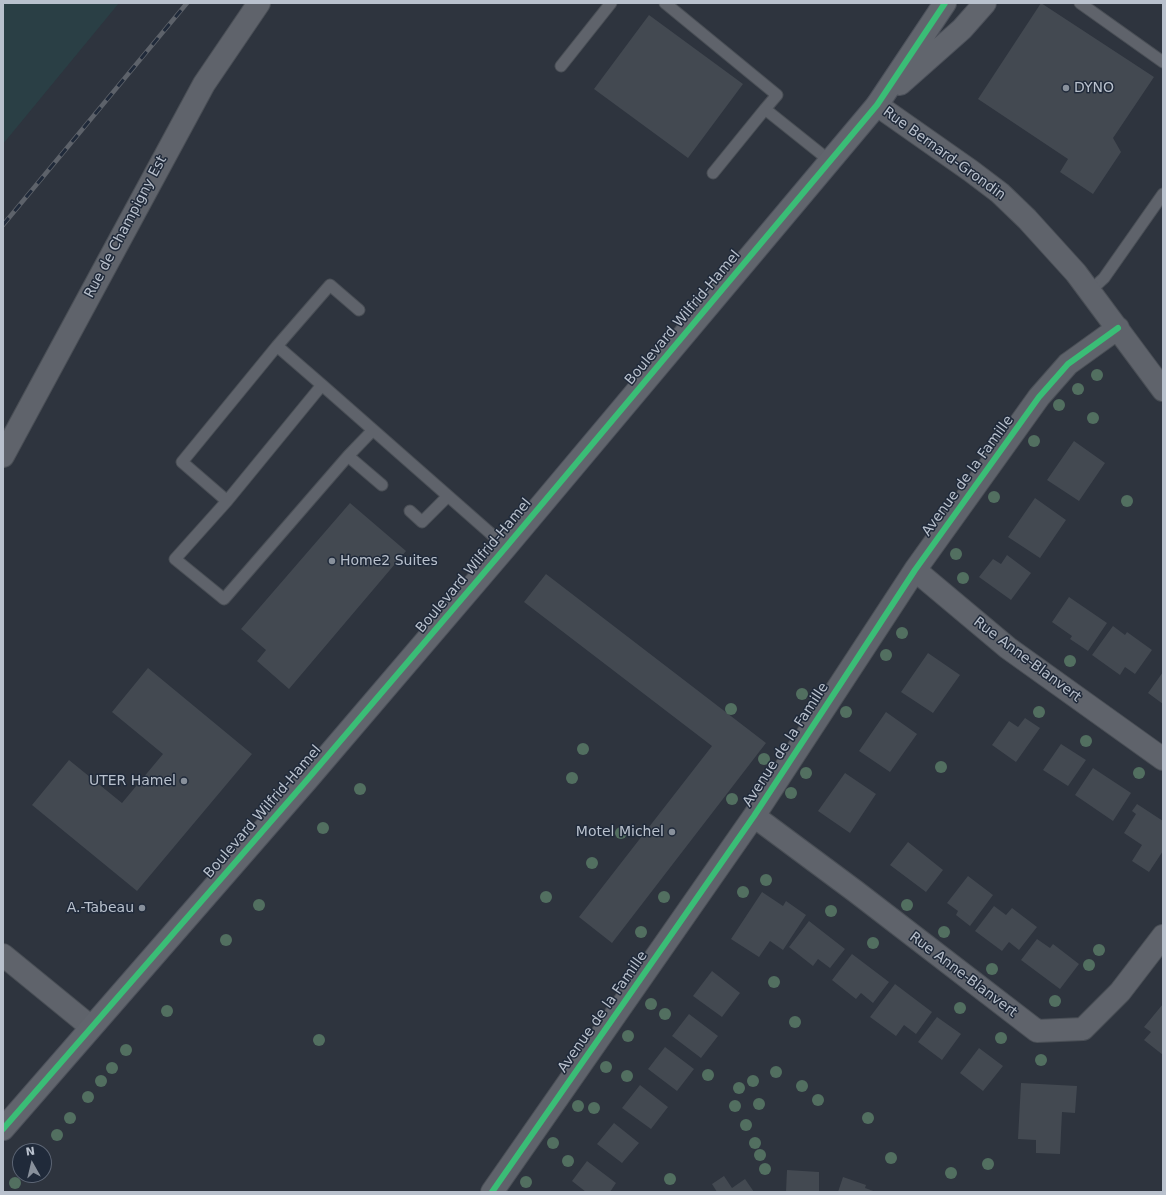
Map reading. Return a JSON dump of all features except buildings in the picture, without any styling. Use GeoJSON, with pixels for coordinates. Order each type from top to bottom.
{"type":"FeatureCollection","features":[{"type":"Feature","properties":{"kind":"main road","name":"Boulevard Wilfrid-Hamel"},"geometry":{"type":"LineString","coordinates":[[3,1129],[307,780],[506,547],[877,105],[945,3]]}},
{"type":"Feature","properties":{"kind":"main road","name":"Boulevard Wilfrid-Hamel"},"geometry":{"type":"LineString","coordinates":[[877,105],[962,29],[985,3]]}},
{"type":"Feature","properties":{"kind":"street","name":"Rue de Champigny Est"},"geometry":{"type":"LineString","coordinates":[[3,456],[204,84],[258,3]]}},
{"type":"Feature","properties":{"kind":"street","name":"Rue Bernard-Grondin"},"geometry":{"type":"LineString","coordinates":[[877,105],[922,135],[1000,193],[1051,244],[1076,273],[1163,390]]}},
{"type":"Feature","properties":{"kind":"street","name":"Avenue de la Famille"},"geometry":{"type":"LineString","coordinates":[[492,1192],[754,816],[915,570],[1039,397],[1068,364],[1118,328]]}},
{"type":"Feature","properties":{"kind":"street","name":"Rue Anne-Blanvert"},"geometry":{"type":"LineString","coordinates":[[915,570],[1008,648],[1163,759]]}},
{"type":"Feature","properties":{"kind":"street","name":"Rue Anne-Blanvert"},"geometry":{"type":"LineString","coordinates":[[754,816],[1037,1031],[1083,1029],[1120,992],[1163,936]]}},
{"type":"Feature","properties":{"kind":"street"},"geometry":{"type":"LineString","coordinates":[[3,954],[91,1027]]}},
{"type":"Feature","properties":{"kind":"lane"},"geometry":{"type":"LineString","coordinates":[[561,66],[611,3]]}},
{"type":"Feature","properties":{"kind":"lane"},"geometry":{"type":"LineString","coordinates":[[665,3],[777,95],[713,173]]}},
{"type":"Feature","properties":{"kind":"lane"},"geometry":{"type":"LineString","coordinates":[[1080,3],[1163,62]]}},
{"type":"Feature","properties":{"kind":"lane"},"geometry":{"type":"LineString","coordinates":[[765,109],[830,161]]}},
{"type":"Feature","properties":{"kind":"lane"},"geometry":{"type":"LineString","coordinates":[[1090,291],[1104,278],[1163,194]]}},
{"type":"Feature","properties":{"kind":"lane"},"geometry":{"type":"LineString","coordinates":[[227,501],[182,462],[277,346],[330,285],[359,310]]}},
{"type":"Feature","properties":{"kind":"lane"},"geometry":{"type":"LineString","coordinates":[[277,346],[506,547]]}},
{"type":"Feature","properties":{"kind":"lane"},"geometry":{"type":"LineString","coordinates":[[322,385],[227,501],[175,559],[224,599],[348,456],[373,430]]}},
{"type":"Feature","properties":{"kind":"lane"},"geometry":{"type":"LineString","coordinates":[[348,456],[382,485]]}},
{"type":"Feature","properties":{"kind":"lane"},"geometry":{"type":"LineString","coordinates":[[410,511],[422,522],[448,496]]}},
{"type":"Feature","properties":{"kind":"green space"},"geometry":{"type":"Polygon","coordinates":[[[3,3],[119,3],[3,144],[3,3]]]}},
{"type":"Feature","properties":{"kind":"railway"},"geometry":{"type":"LineString","coordinates":[[3,225],[187,3]]}},
{"type":"Feature","properties":{"kind":"cycle path"},"geometry":{"type":"LineString","coordinates":[[3,1129],[307,780],[506,547],[877,105],[945,3]]}},
{"type":"Feature","properties":{"kind":"cycle path"},"geometry":{"type":"LineString","coordinates":[[492,1192],[754,816],[915,570],[1039,397],[1068,364],[1118,328]]}},
{"type":"Feature","properties":{"kind":"place","name":"DYNO"},"geometry":{"type":"Point","coordinates":[1066,88]}},
{"type":"Feature","properties":{"kind":"place","name":"Home2 Suites"},"geometry":{"type":"Point","coordinates":[332,561]}},
{"type":"Feature","properties":{"kind":"place","name":"UTER Hamel"},"geometry":{"type":"Point","coordinates":[184,781]}},
{"type":"Feature","properties":{"kind":"place","name":"Motel Michel"},"geometry":{"type":"Point","coordinates":[672,832]}},
{"type":"Feature","properties":{"kind":"place","name":"A.-Tabeau"},"geometry":{"type":"Point","coordinates":[142,908]}}]}
